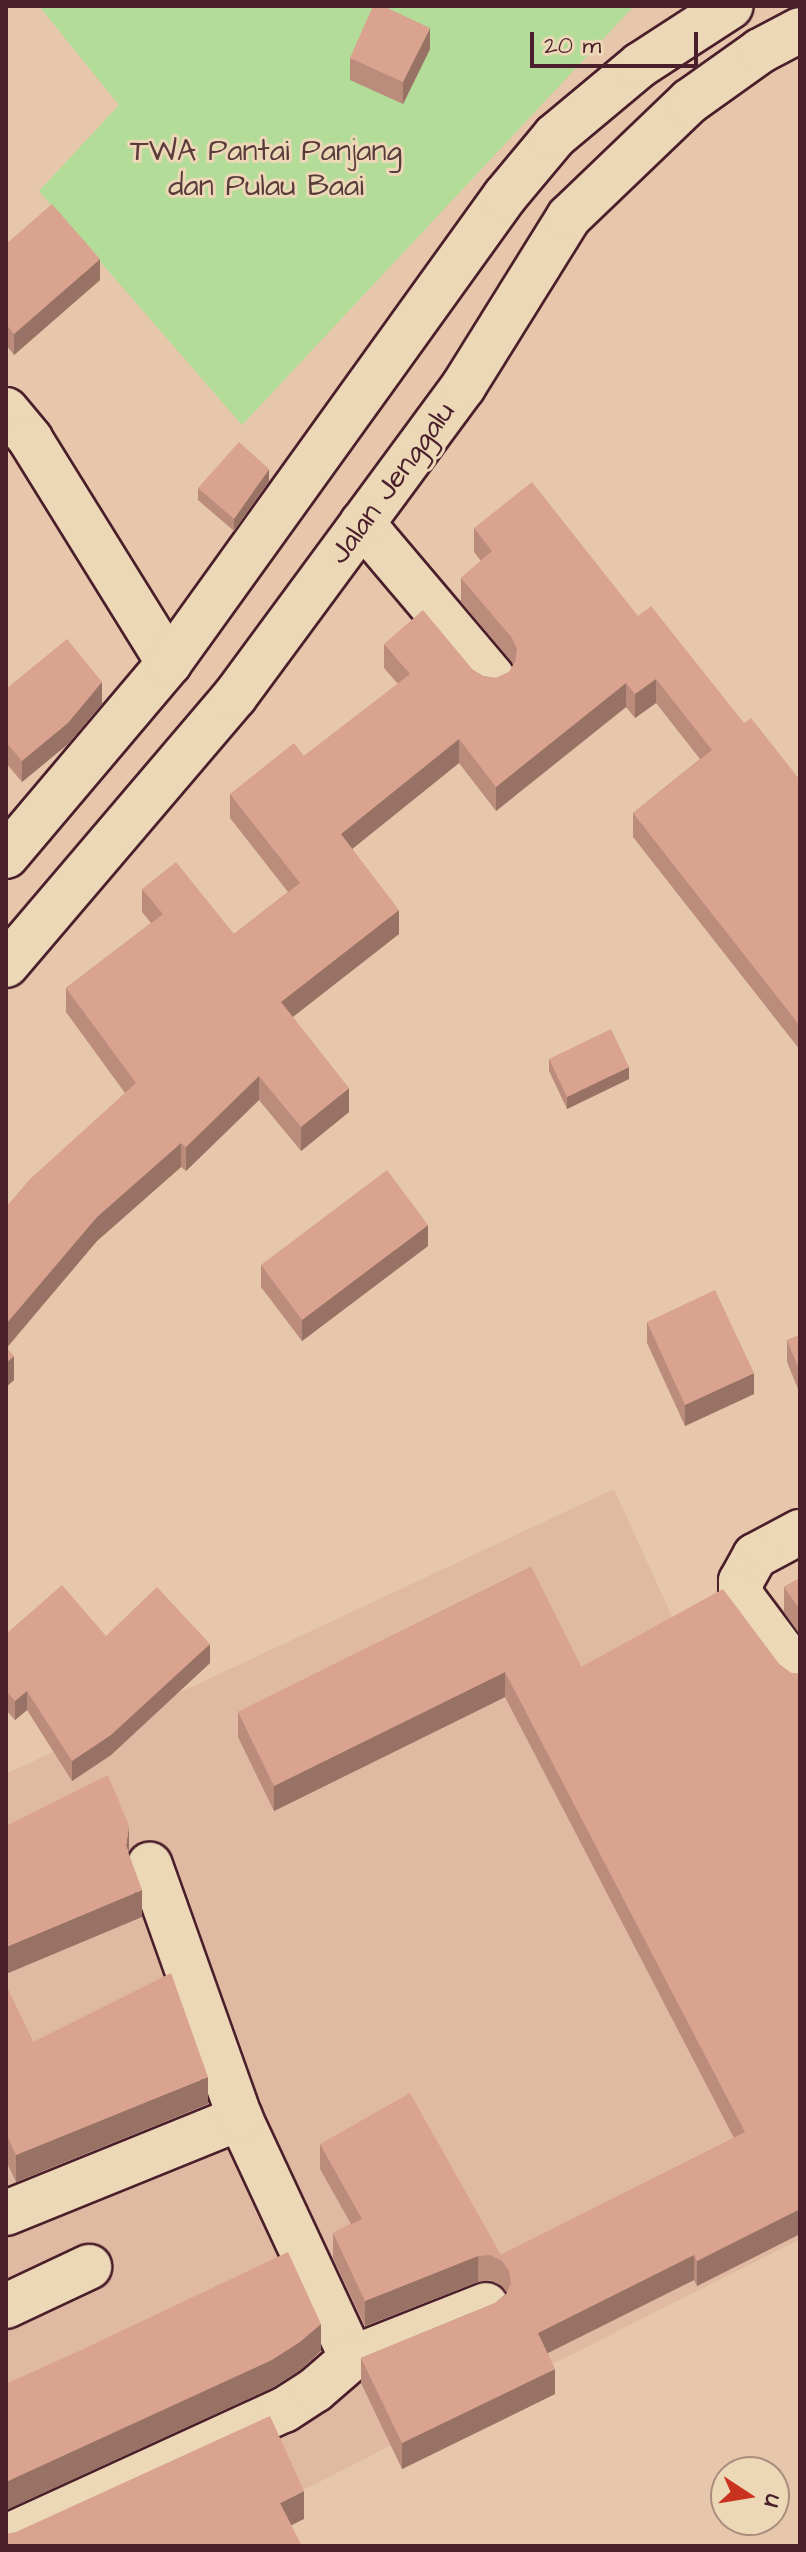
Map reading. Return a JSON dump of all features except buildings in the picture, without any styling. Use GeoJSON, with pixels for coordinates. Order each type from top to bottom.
{"type":"FeatureCollection","features":[{"type":"Feature","properties":{"kind":"main road"},"geometry":{"type":"LineString","coordinates":[[6,856],[169,663],[505,196],[555,136],[640,65],[731,6]]}},
{"type":"Feature","properties":{"kind":"main road","name":"Jalan Jenggalu"},"geometry":{"type":"LineString","coordinates":[[6,965],[235,696],[463,387],[569,217],[690,101],[760,51],[800,30]]}},
{"type":"Feature","properties":{"kind":"main road"},"geometry":{"type":"LineString","coordinates":[[6,410],[30,439],[169,663]]}},
{"type":"Feature","properties":{"kind":"main road"},"geometry":{"type":"LineString","coordinates":[[362,523],[492,677]]}},
{"type":"Feature","properties":{"kind":"main road"},"geometry":{"type":"LineString","coordinates":[[800,1532],[755,1556],[741,1581],[741,1596],[800,1675]]}},
{"type":"Feature","properties":{"kind":"main road"},"geometry":{"type":"LineString","coordinates":[[150,1865],[240,2118],[352,2358]]}},
{"type":"Feature","properties":{"kind":"main road"},"geometry":{"type":"LineString","coordinates":[[6,2213],[240,2118]]}},
{"type":"Feature","properties":{"kind":"main road"},"geometry":{"type":"LineString","coordinates":[[6,2306],[89,2267]]}},
{"type":"Feature","properties":{"kind":"main road"},"geometry":{"type":"LineString","coordinates":[[6,2537],[284,2410],[315,2390],[352,2358],[486,2305]]}},
{"type":"Feature","properties":{"kind":"shaded area"},"geometry":{"type":"Polygon","coordinates":[[[614,1489],[800,1898],[800,2239],[192,2546],[6,2546],[6,1774],[614,1489]]]}},
{"type":"Feature","properties":{"kind":"green space","name":"TWA Pantai Panjang dan Pulau Baai"},"geometry":{"type":"Polygon","coordinates":[[[39,6],[634,6],[242,425],[39,191],[119,105],[39,6]]]}}]}
